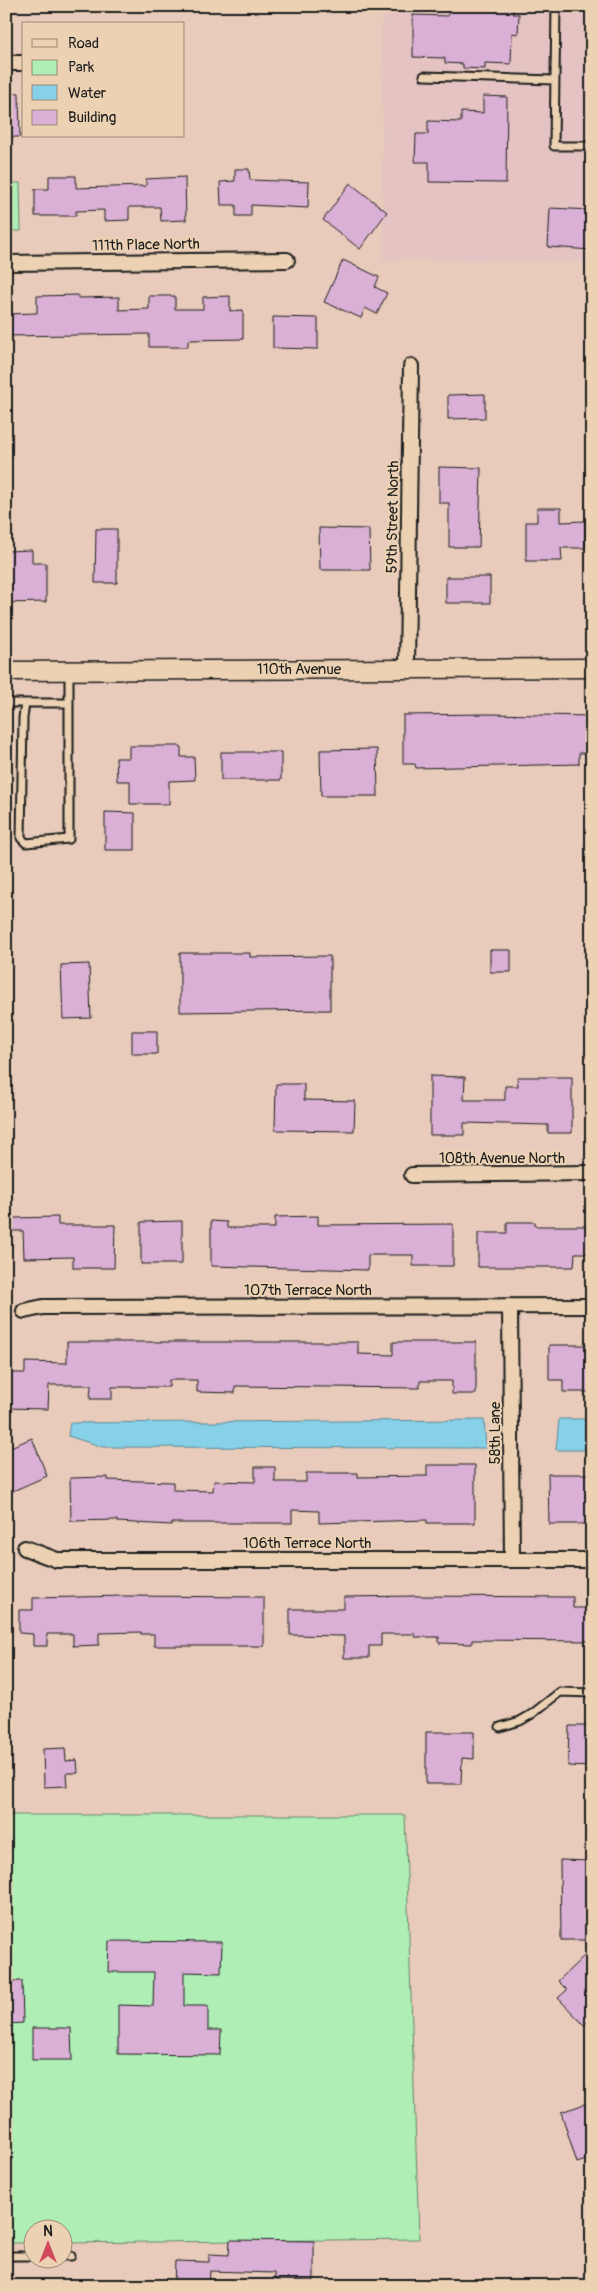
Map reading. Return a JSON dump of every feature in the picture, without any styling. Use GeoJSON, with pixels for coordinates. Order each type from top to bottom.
{"type":"FeatureCollection","features":[{"type":"Feature","properties":{"kind":"street"},"geometry":{"type":"LineString","coordinates":[[6,63],[22,63]]}},
{"type":"Feature","properties":{"kind":"street","name":"111th Place North"},"geometry":{"type":"LineString","coordinates":[[6,263],[286,260]]}},
{"type":"Feature","properties":{"kind":"street","name":"59th Street North"},"geometry":{"type":"LineString","coordinates":[[407,669],[411,366]]}},
{"type":"Feature","properties":{"kind":"street","name":"110th Avenue"},"geometry":{"type":"LineString","coordinates":[[6,671],[592,668]]}},
{"type":"Feature","properties":{"kind":"street","name":"108th Avenue North"},"geometry":{"type":"LineString","coordinates":[[412,1175],[592,1173]]}},
{"type":"Feature","properties":{"kind":"street","name":"58th Lane"},"geometry":{"type":"LineString","coordinates":[[510,1306],[512,1560]]}},
{"type":"Feature","properties":{"kind":"street","name":"107th Terrace North"},"geometry":{"type":"LineString","coordinates":[[24,1311],[43,1307],[592,1306]]}},
{"type":"Feature","properties":{"kind":"street","name":"106th Terrace North"},"geometry":{"type":"LineString","coordinates":[[25,1548],[57,1560],[592,1560]]}},
{"type":"Feature","properties":{"kind":"lane"},"geometry":{"type":"LineString","coordinates":[[556,6],[554,146],[592,146]]}},
{"type":"Feature","properties":{"kind":"lane"},"geometry":{"type":"LineString","coordinates":[[424,76],[555,80]]}},
{"type":"Feature","properties":{"kind":"lane"},"geometry":{"type":"LineString","coordinates":[[26,703],[23,718],[22,838],[26,843],[69,839],[69,671]]}},
{"type":"Feature","properties":{"kind":"lane"},"geometry":{"type":"LineString","coordinates":[[6,703],[69,704]]}},
{"type":"Feature","properties":{"kind":"lane"},"geometry":{"type":"LineString","coordinates":[[500,1727],[520,1721],[532,1714],[560,1692],[592,1692]]}},
{"type":"Feature","properties":{"kind":"lane"},"geometry":{"type":"LineString","coordinates":[[6,2256],[22,2256]]}},
{"type":"Feature","properties":{"kind":"shaded area"},"geometry":{"type":"Polygon","coordinates":[[[382,6],[592,6],[592,262],[383,259],[382,6]]]}},
{"type":"Feature","properties":{"kind":"green space"},"geometry":{"type":"Polygon","coordinates":[[[6,183],[20,183],[21,231],[6,231],[6,183]]]}},
{"type":"Feature","properties":{"kind":"green space"},"geometry":{"type":"Polygon","coordinates":[[[6,1815],[405,1815],[419,2239],[72,2243],[72,2220],[22,2220],[22,2243],[6,2243],[6,1815]]]}},
{"type":"Feature","properties":{"kind":"water"},"geometry":{"type":"Polygon","coordinates":[[[559,1419],[592,1419],[592,1450],[556,1450],[559,1419]]]}},
{"type":"Feature","properties":{"kind":"water"},"geometry":{"type":"Polygon","coordinates":[[[484,1420],[486,1448],[103,1447],[68,1436],[70,1423],[484,1420]]]}},
{"type":"Feature","properties":{"kind":"building"},"geometry":{"type":"Polygon","coordinates":[[[448,6],[513,6],[513,14],[519,14],[518,34],[512,33],[511,64],[485,63],[485,69],[463,68],[463,64],[445,63],[445,58],[413,57],[413,15],[448,16],[448,6]]]}},
{"type":"Feature","properties":{"kind":"building"},"geometry":{"type":"Polygon","coordinates":[[[19,93],[20,137],[6,137],[6,94],[19,93]]]}},
{"type":"Feature","properties":{"kind":"building"},"geometry":{"type":"Polygon","coordinates":[[[483,96],[507,97],[506,183],[429,182],[429,162],[415,162],[416,134],[428,134],[428,121],[461,122],[461,112],[483,113],[483,96]]]}},
{"type":"Feature","properties":{"kind":"building"},"geometry":{"type":"Polygon","coordinates":[[[235,169],[249,169],[250,180],[309,182],[308,208],[251,205],[251,216],[236,216],[236,205],[221,205],[220,182],[235,181],[235,169]]]}},
{"type":"Feature","properties":{"kind":"building"},"geometry":{"type":"Polygon","coordinates":[[[49,176],[76,176],[76,188],[146,186],[146,179],[185,177],[186,220],[161,221],[160,207],[129,207],[129,220],[104,221],[104,210],[76,211],[76,216],[35,216],[35,189],[49,189],[49,176]]]}},
{"type":"Feature","properties":{"kind":"building"},"geometry":{"type":"Polygon","coordinates":[[[350,183],[387,212],[360,249],[323,220],[350,183]]]}},
{"type":"Feature","properties":{"kind":"building"},"geometry":{"type":"Polygon","coordinates":[[[550,208],[592,210],[592,250],[548,247],[550,208]]]}},
{"type":"Feature","properties":{"kind":"building"},"geometry":{"type":"Polygon","coordinates":[[[343,260],[379,277],[375,287],[387,293],[377,314],[365,308],[361,318],[324,302],[343,260]]]}},
{"type":"Feature","properties":{"kind":"building"},"geometry":{"type":"Polygon","coordinates":[[[78,295],[78,298],[119,297],[119,310],[149,309],[149,296],[175,296],[175,309],[203,309],[203,297],[230,296],[230,311],[243,310],[243,339],[188,340],[188,347],[149,347],[149,334],[6,336],[6,314],[37,313],[37,296],[78,295]]]}},
{"type":"Feature","properties":{"kind":"building"},"geometry":{"type":"Polygon","coordinates":[[[273,317],[318,318],[318,349],[273,348],[273,317]]]}},
{"type":"Feature","properties":{"kind":"building"},"geometry":{"type":"Polygon","coordinates":[[[485,394],[485,418],[448,419],[448,395],[485,394]]]}},
{"type":"Feature","properties":{"kind":"building"},"geometry":{"type":"Polygon","coordinates":[[[439,467],[481,468],[479,547],[449,547],[449,503],[439,503],[439,467]]]}},
{"type":"Feature","properties":{"kind":"building"},"geometry":{"type":"Polygon","coordinates":[[[537,508],[561,508],[561,522],[585,521],[585,548],[561,548],[562,561],[526,561],[526,522],[537,522],[537,508]]]}},
{"type":"Feature","properties":{"kind":"building"},"geometry":{"type":"Polygon","coordinates":[[[319,528],[369,529],[370,570],[320,570],[319,528]]]}},
{"type":"Feature","properties":{"kind":"building"},"geometry":{"type":"Polygon","coordinates":[[[96,529],[117,529],[117,583],[95,583],[96,529]]]}},
{"type":"Feature","properties":{"kind":"building"},"geometry":{"type":"Polygon","coordinates":[[[32,550],[32,563],[46,563],[46,602],[6,603],[6,551],[32,550]]]}},
{"type":"Feature","properties":{"kind":"building"},"geometry":{"type":"Polygon","coordinates":[[[446,577],[490,577],[490,603],[446,603],[446,577]]]}},
{"type":"Feature","properties":{"kind":"building"},"geometry":{"type":"Polygon","coordinates":[[[403,715],[592,716],[592,753],[579,753],[579,764],[416,768],[415,764],[403,764],[403,715]]]}},
{"type":"Feature","properties":{"kind":"building"},"geometry":{"type":"Polygon","coordinates":[[[129,746],[181,746],[181,757],[194,757],[195,780],[169,781],[169,804],[130,804],[130,781],[117,781],[116,758],[129,758],[129,746]]]}},
{"type":"Feature","properties":{"kind":"building"},"geometry":{"type":"Polygon","coordinates":[[[377,749],[378,796],[321,796],[320,750],[377,749]]]}},
{"type":"Feature","properties":{"kind":"building"},"geometry":{"type":"Polygon","coordinates":[[[221,752],[281,752],[281,780],[221,780],[221,752]]]}},
{"type":"Feature","properties":{"kind":"building"},"geometry":{"type":"Polygon","coordinates":[[[105,812],[135,813],[135,850],[105,850],[105,812]]]}},
{"type":"Feature","properties":{"kind":"building"},"geometry":{"type":"Polygon","coordinates":[[[490,950],[511,950],[511,972],[490,972],[490,950]]]}},
{"type":"Feature","properties":{"kind":"building"},"geometry":{"type":"Polygon","coordinates":[[[180,953],[250,953],[250,957],[330,956],[330,1010],[180,1012],[180,953]]]}},
{"type":"Feature","properties":{"kind":"building"},"geometry":{"type":"Polygon","coordinates":[[[89,964],[91,1018],[63,1019],[61,965],[89,964]]]}},
{"type":"Feature","properties":{"kind":"building"},"geometry":{"type":"Polygon","coordinates":[[[132,1031],[157,1031],[157,1054],[132,1054],[132,1031]]]}},
{"type":"Feature","properties":{"kind":"building"},"geometry":{"type":"Polygon","coordinates":[[[430,1076],[465,1077],[464,1100],[505,1100],[505,1086],[518,1086],[517,1077],[572,1077],[572,1133],[548,1133],[548,1125],[464,1123],[464,1135],[430,1135],[430,1076]]]}},
{"type":"Feature","properties":{"kind":"building"},"geometry":{"type":"Polygon","coordinates":[[[276,1084],[304,1084],[304,1100],[355,1101],[354,1131],[275,1130],[276,1084]]]}},
{"type":"Feature","properties":{"kind":"building"},"geometry":{"type":"Polygon","coordinates":[[[318,1216],[318,1225],[453,1224],[453,1266],[413,1266],[413,1255],[368,1255],[368,1270],[211,1266],[211,1221],[227,1222],[227,1228],[275,1228],[275,1217],[318,1216]]]}},
{"type":"Feature","properties":{"kind":"building"},"geometry":{"type":"Polygon","coordinates":[[[58,1217],[58,1225],[115,1225],[114,1268],[73,1268],[73,1257],[24,1258],[23,1231],[12,1231],[12,1218],[58,1217]]]}},
{"type":"Feature","properties":{"kind":"building"},"geometry":{"type":"Polygon","coordinates":[[[182,1221],[182,1264],[141,1264],[141,1222],[182,1221]]]}},
{"type":"Feature","properties":{"kind":"building"},"geometry":{"type":"Polygon","coordinates":[[[507,1222],[535,1222],[535,1226],[592,1226],[592,1253],[575,1253],[574,1267],[478,1267],[478,1233],[507,1233],[507,1222]]]}},
{"type":"Feature","properties":{"kind":"building"},"geometry":{"type":"Polygon","coordinates":[[[67,1342],[358,1342],[358,1354],[393,1355],[393,1342],[476,1342],[476,1394],[452,1394],[452,1381],[420,1381],[420,1388],[235,1386],[235,1393],[197,1392],[197,1380],[169,1380],[169,1387],[112,1387],[112,1399],[90,1399],[91,1385],[49,1385],[48,1409],[6,1408],[6,1373],[25,1373],[25,1362],[67,1363],[67,1342]]]}},
{"type":"Feature","properties":{"kind":"building"},"geometry":{"type":"Polygon","coordinates":[[[549,1345],[592,1345],[592,1392],[563,1392],[563,1380],[549,1380],[549,1345]]]}},
{"type":"Feature","properties":{"kind":"building"},"geometry":{"type":"Polygon","coordinates":[[[32,1438],[47,1476],[6,1494],[6,1449],[32,1438]]]}},
{"type":"Feature","properties":{"kind":"building"},"geometry":{"type":"Polygon","coordinates":[[[427,1465],[475,1465],[475,1523],[427,1523],[427,1520],[319,1523],[319,1511],[292,1510],[292,1523],[172,1523],[172,1525],[117,1522],[117,1520],[71,1521],[70,1478],[108,1477],[108,1480],[173,1482],[173,1490],[213,1491],[214,1481],[255,1482],[255,1467],[275,1467],[275,1482],[306,1482],[306,1473],[358,1473],[358,1477],[427,1476],[427,1465]]]}},
{"type":"Feature","properties":{"kind":"building"},"geometry":{"type":"Polygon","coordinates":[[[548,1474],[589,1474],[589,1485],[592,1485],[592,1524],[549,1524],[548,1474]]]}},
{"type":"Feature","properties":{"kind":"building"},"geometry":{"type":"Polygon","coordinates":[[[124,1596],[264,1597],[264,1646],[154,1646],[154,1634],[141,1634],[141,1632],[99,1633],[99,1645],[73,1646],[73,1634],[47,1634],[47,1646],[33,1646],[33,1634],[19,1633],[19,1610],[33,1610],[33,1598],[124,1596]]]}},
{"type":"Feature","properties":{"kind":"building"},"geometry":{"type":"Polygon","coordinates":[[[344,1597],[573,1597],[573,1608],[592,1608],[592,1641],[472,1640],[472,1644],[439,1643],[439,1637],[415,1637],[415,1634],[381,1634],[381,1646],[369,1646],[369,1658],[344,1658],[344,1636],[290,1635],[290,1609],[344,1609],[344,1597]]]}},
{"type":"Feature","properties":{"kind":"building"},"geometry":{"type":"Polygon","coordinates":[[[569,1726],[592,1726],[592,1767],[568,1766],[569,1726]]]}},
{"type":"Feature","properties":{"kind":"building"},"geometry":{"type":"Polygon","coordinates":[[[426,1732],[474,1732],[474,1759],[462,1758],[461,1784],[426,1784],[426,1732]]]}},
{"type":"Feature","properties":{"kind":"building"},"geometry":{"type":"Polygon","coordinates":[[[65,1748],[66,1761],[77,1760],[78,1773],[66,1773],[67,1786],[44,1787],[43,1749],[65,1748]]]}},
{"type":"Feature","properties":{"kind":"building"},"geometry":{"type":"Polygon","coordinates":[[[560,1860],[592,1861],[592,1892],[588,1892],[589,1940],[561,1940],[560,1860]]]}},
{"type":"Feature","properties":{"kind":"building"},"geometry":{"type":"Polygon","coordinates":[[[109,1941],[222,1942],[221,1973],[184,1972],[184,2006],[208,2006],[208,2030],[221,2030],[220,2055],[118,2054],[118,2005],[153,2006],[154,1972],[108,1972],[109,1941]]]}},
{"type":"Feature","properties":{"kind":"building"},"geometry":{"type":"Polygon","coordinates":[[[585,1955],[592,1962],[592,2017],[584,2025],[558,1998],[567,1990],[558,1981],[585,1955]]]}},
{"type":"Feature","properties":{"kind":"building"},"geometry":{"type":"Polygon","coordinates":[[[6,1981],[22,1981],[23,2023],[6,2024],[6,1981]]]}},
{"type":"Feature","properties":{"kind":"building"},"geometry":{"type":"Polygon","coordinates":[[[32,2028],[71,2028],[72,2060],[32,2060],[32,2028]]]}},
{"type":"Feature","properties":{"kind":"building"},"geometry":{"type":"Polygon","coordinates":[[[585,2104],[592,2126],[592,2158],[577,2163],[561,2112],[585,2104]]]}},
{"type":"Feature","properties":{"kind":"building"},"geometry":{"type":"Polygon","coordinates":[[[230,2240],[314,2241],[314,2281],[275,2280],[275,2273],[210,2271],[209,2286],[174,2286],[175,2261],[209,2262],[209,2254],[229,2255],[230,2240]]]}}]}
